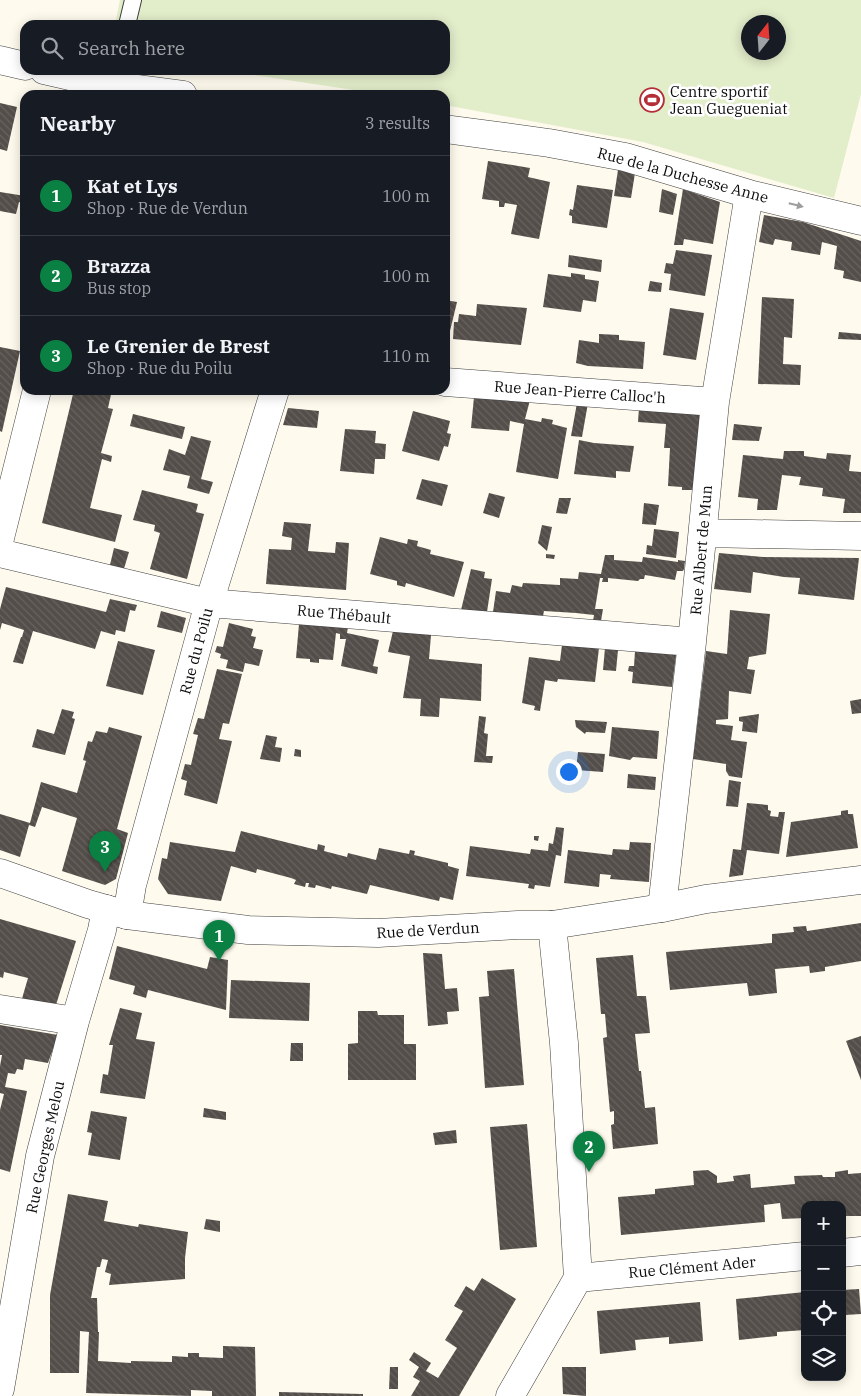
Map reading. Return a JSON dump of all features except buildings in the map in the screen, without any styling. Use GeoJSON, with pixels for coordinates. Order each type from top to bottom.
{"type":"FeatureCollection","features":[{"type":"Feature","properties":{"kind":"street"},"geometry":{"type":"LineString","coordinates":[[0,60],[20,65]]}},
{"type":"Feature","properties":{"kind":"street"},"geometry":{"type":"LineString","coordinates":[[69,75],[152,90]]}},
{"type":"Feature","properties":{"kind":"street","name":"Rue de la Duchesse Anne"},"geometry":{"type":"LineString","coordinates":[[450,131],[549,142],[625,157],[749,194],[861,221]]}},
{"type":"Feature","properties":{"kind":"street","name":"Rue Albert de Mun"},"geometry":{"type":"LineString","coordinates":[[662,908],[692,642],[715,402],[749,194]]}},
{"type":"Feature","properties":{"kind":"street","name":"Rue Jean-Pierre Calloc'h"},"geometry":{"type":"LineString","coordinates":[[450,382],[715,402]]}},
{"type":"Feature","properties":{"kind":"street"},"geometry":{"type":"LineString","coordinates":[[0,538],[36,395]]}},
{"type":"Feature","properties":{"kind":"street","name":"Rue du Poilu"},"geometry":{"type":"LineString","coordinates":[[116,912],[135,876],[209,603],[273,395]]}},
{"type":"Feature","properties":{"kind":"street"},"geometry":{"type":"LineString","coordinates":[[703,533],[861,536]]}},
{"type":"Feature","properties":{"kind":"street","name":"Rue Thébault"},"geometry":{"type":"LineString","coordinates":[[0,553],[209,603],[692,642]]}},
{"type":"Feature","properties":{"kind":"street","name":"Rue de Verdun"},"geometry":{"type":"LineString","coordinates":[[0,874],[116,912],[248,930],[378,933],[518,925],[552,925],[662,908],[706,899],[861,880]]}},
{"type":"Feature","properties":{"kind":"street","name":"Rue Georges Melou"},"geometry":{"type":"LineString","coordinates":[[0,1389],[7,1311],[40,1156],[75,1021],[102,930],[116,912]]}},
{"type":"Feature","properties":{"kind":"street"},"geometry":{"type":"LineString","coordinates":[[510,1396],[578,1278],[564,1043],[552,925]]}},
{"type":"Feature","properties":{"kind":"street"},"geometry":{"type":"LineString","coordinates":[[0,1009],[75,1021]]}},
{"type":"Feature","properties":{"kind":"street"},"geometry":{"type":"LineString","coordinates":[[846,1253],[861,1251]]}},
{"type":"Feature","properties":{"kind":"street","name":"Rue Clément Ader"},"geometry":{"type":"LineString","coordinates":[[578,1278],[801,1256]]}},
{"type":"Feature","properties":{"kind":"lane"},"geometry":{"type":"LineString","coordinates":[[128,20],[133,0]]}},
{"type":"Feature","properties":{"kind":"green space","name":"Centre sportif Jean Guegueniat"},"geometry":{"type":"Polygon","coordinates":[[[120,0],[861,0],[861,94],[834,198],[643,142],[450,106],[450,90],[354,90],[254,75],[450,75],[450,20],[116,20],[120,0]]]}},
{"type":"Feature","properties":{"kind":"place","name":"Centre sportif Jean Guegueniat"},"geometry":{"type":"Point","coordinates":[652,100]}},
{"type":"Feature","properties":{"kind":"place","name":"Le Grenier de Brest"},"geometry":{"type":"Point","coordinates":[105,872]}},
{"type":"Feature","properties":{"kind":"place","name":"Kat et Lys"},"geometry":{"type":"Point","coordinates":[219,961]}},
{"type":"Feature","properties":{"kind":"place","name":"Brazza"},"geometry":{"type":"Point","coordinates":[589,1172]}}]}
